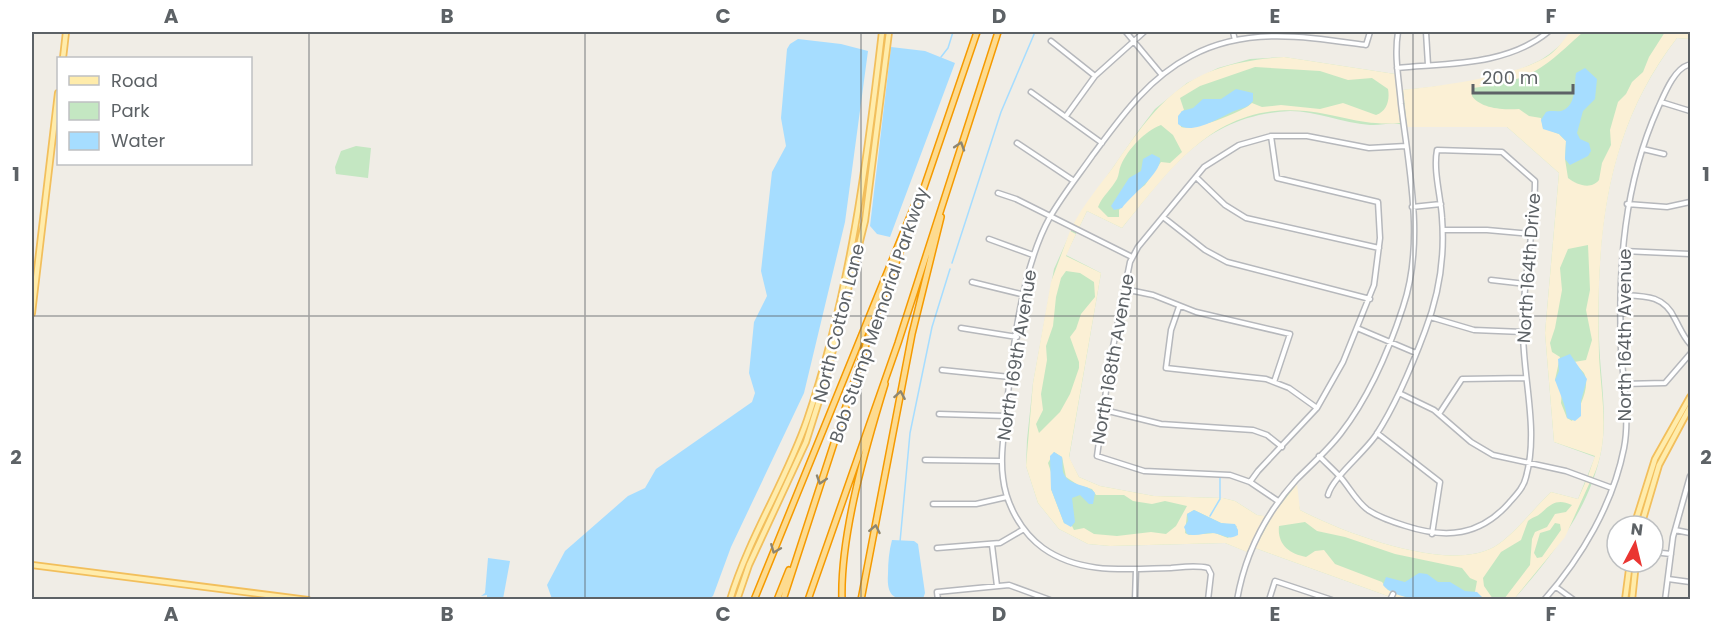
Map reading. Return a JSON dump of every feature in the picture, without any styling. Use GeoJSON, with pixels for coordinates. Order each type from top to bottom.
{"type":"FeatureCollection","features":[{"type":"Feature","properties":{"kind":"highway","name":"Bob Stump Memorial Parkway"},"geometry":{"type":"LineString","coordinates":[[783,600],[873,323],[924,187],[977,32]]}},
{"type":"Feature","properties":{"kind":"highway","name":"Bob Stump Memorial Parkway"},"geometry":{"type":"LineString","coordinates":[[808,600],[898,343],[998,32]]}},
{"type":"Feature","properties":{"kind":"highway"},"geometry":{"type":"LineString","coordinates":[[754,600],[924,187]]}},
{"type":"Feature","properties":{"kind":"highway"},"geometry":{"type":"LineString","coordinates":[[861,600],[912,334],[943,202]]}},
{"type":"Feature","properties":{"kind":"highway"},"geometry":{"type":"LineString","coordinates":[[843,600],[844,564],[856,499],[898,343]]}},
{"type":"Feature","properties":{"kind":"highway"},"geometry":{"type":"LineString","coordinates":[[777,600],[810,512]]}},
{"type":"Feature","properties":{"kind":"main road"},"geometry":{"type":"LineString","coordinates":[[63,57],[66,32]]}},
{"type":"Feature","properties":{"kind":"main road","name":"North Cotton Lane"},"geometry":{"type":"LineString","coordinates":[[730,600],[747,555],[796,448],[815,393],[858,220],[882,32]]}},
{"type":"Feature","properties":{"kind":"main road","name":"North Cotton Lane"},"geometry":{"type":"LineString","coordinates":[[737,600],[749,565],[806,442],[820,400],[865,221],[889,32]]}},
{"type":"Feature","properties":{"kind":"main road"},"geometry":{"type":"LineString","coordinates":[[32,314],[57,102]]}},
{"type":"Feature","properties":{"kind":"main road"},"geometry":{"type":"LineString","coordinates":[[1638,514],[1655,459],[1690,397]]}},
{"type":"Feature","properties":{"kind":"main road"},"geometry":{"type":"LineString","coordinates":[[1645,514],[1659,465],[1690,407]]}},
{"type":"Feature","properties":{"kind":"main road"},"geometry":{"type":"LineString","coordinates":[[32,565],[308,600]]}},
{"type":"Feature","properties":{"kind":"main road"},"geometry":{"type":"LineString","coordinates":[[1625,600],[1628,574]]}},
{"type":"Feature","properties":{"kind":"main road"},"geometry":{"type":"LineString","coordinates":[[1632,600],[1635,574]]}},
{"type":"Feature","properties":{"kind":"street"},"geometry":{"type":"LineString","coordinates":[[1126,32],[1161,74]]}},
{"type":"Feature","properties":{"kind":"street"},"geometry":{"type":"LineString","coordinates":[[1066,116],[1095,76],[1133,39],[1144,32]]}},
{"type":"Feature","properties":{"kind":"street"},"geometry":{"type":"LineString","coordinates":[[1233,32],[1235,40]]}},
{"type":"Feature","properties":{"kind":"street","name":"North 169th Avenue"},"geometry":{"type":"LineString","coordinates":[[1208,600],[1211,570],[1198,567],[1099,569],[1073,564],[1041,547],[1024,529],[1007,497],[1001,461],[1006,416],[1017,337],[1034,255],[1050,218],[1074,181],[1130,105],[1161,74],[1193,54],[1235,40],[1279,35],[1366,45],[1370,32]]}},
{"type":"Feature","properties":{"kind":"street"},"geometry":{"type":"LineString","coordinates":[[1237,600],[1250,553],[1278,501],[1340,435],[1359,408],[1404,304],[1411,274],[1414,245],[1397,68],[1398,32]]}},
{"type":"Feature","properties":{"kind":"street"},"geometry":{"type":"LineString","coordinates":[[1426,32],[1428,65]]}},
{"type":"Feature","properties":{"kind":"street"},"geometry":{"type":"LineString","coordinates":[[1397,68],[1468,63],[1490,58],[1523,47],[1548,32]]}},
{"type":"Feature","properties":{"kind":"street"},"geometry":{"type":"LineString","coordinates":[[1051,41],[1095,76]]}},
{"type":"Feature","properties":{"kind":"street","name":"North 164th Avenue"},"geometry":{"type":"LineString","coordinates":[[1544,600],[1556,587],[1590,537],[1612,488],[1625,444],[1621,295],[1627,204],[1643,149],[1661,102],[1679,71],[1688,65]]}},
{"type":"Feature","properties":{"kind":"street"},"geometry":{"type":"LineString","coordinates":[[1031,92],[1102,143]]}},
{"type":"Feature","properties":{"kind":"street"},"geometry":{"type":"LineString","coordinates":[[1661,102],[1690,111]]}},
{"type":"Feature","properties":{"kind":"street"},"geometry":{"type":"LineString","coordinates":[[1271,136],[1277,178],[1378,202],[1379,248],[1370,299],[1336,378],[1317,408],[1250,482],[1278,501]]}},
{"type":"Feature","properties":{"kind":"street","name":"North 168th Avenue"},"geometry":{"type":"LineString","coordinates":[[1250,482],[1230,475],[1144,471],[1097,456],[1124,289],[1132,257],[1207,165],[1231,149],[1271,136],[1307,136],[1370,148],[1406,146]]}},
{"type":"Feature","properties":{"kind":"street"},"geometry":{"type":"LineString","coordinates":[[1017,143],[1074,181]]}},
{"type":"Feature","properties":{"kind":"street"},"geometry":{"type":"LineString","coordinates":[[1643,149],[1664,154]]}},
{"type":"Feature","properties":{"kind":"street","name":"North 164th Drive"},"geometry":{"type":"LineString","coordinates":[[1319,456],[1370,512],[1386,520],[1432,534],[1463,533],[1492,520],[1521,488],[1529,463],[1531,443],[1522,332],[1535,181],[1502,152],[1437,150],[1441,204]]}},
{"type":"Feature","properties":{"kind":"street"},"geometry":{"type":"LineString","coordinates":[[1196,177],[1225,205],[1246,218],[1379,248]]}},
{"type":"Feature","properties":{"kind":"street"},"geometry":{"type":"LineString","coordinates":[[998,193],[1016,199],[1132,257]]}},
{"type":"Feature","properties":{"kind":"street"},"geometry":{"type":"LineString","coordinates":[[1627,204],[1667,207],[1690,202]]}},
{"type":"Feature","properties":{"kind":"street"},"geometry":{"type":"LineString","coordinates":[[1328,495],[1330,488],[1377,433],[1399,393],[1430,317],[1440,274],[1443,230],[1441,204],[1412,207]]}},
{"type":"Feature","properties":{"kind":"street"},"geometry":{"type":"LineString","coordinates":[[1163,217],[1205,250],[1227,262],[1370,299]]}},
{"type":"Feature","properties":{"kind":"street"},"geometry":{"type":"LineString","coordinates":[[1443,230],[1486,230],[1532,234]]}},
{"type":"Feature","properties":{"kind":"street"},"geometry":{"type":"LineString","coordinates":[[989,239],[1034,255]]}},
{"type":"Feature","properties":{"kind":"street"},"geometry":{"type":"LineString","coordinates":[[1623,251],[1690,254]]}},
{"type":"Feature","properties":{"kind":"street"},"geometry":{"type":"LineString","coordinates":[[1491,280],[1526,284]]}},
{"type":"Feature","properties":{"kind":"street"},"geometry":{"type":"LineString","coordinates":[[972,282],[1025,295]]}},
{"type":"Feature","properties":{"kind":"street"},"geometry":{"type":"LineString","coordinates":[[1124,289],[1153,295],[1179,307],[1290,334],[1274,382]]}},
{"type":"Feature","properties":{"kind":"street"},"geometry":{"type":"LineString","coordinates":[[1621,295],[1646,296],[1662,302],[1671,310],[1681,333],[1690,344]]}},
{"type":"Feature","properties":{"kind":"street"},"geometry":{"type":"LineString","coordinates":[[1179,307],[1171,330],[1166,368],[1274,382],[1297,393],[1317,408]]}},
{"type":"Feature","properties":{"kind":"street"},"geometry":{"type":"LineString","coordinates":[[1430,317],[1474,330],[1522,332]]}},
{"type":"Feature","properties":{"kind":"street"},"geometry":{"type":"LineString","coordinates":[[961,328],[1017,337]]}},
{"type":"Feature","properties":{"kind":"street"},"geometry":{"type":"LineString","coordinates":[[1357,328],[1416,353]]}},
{"type":"Feature","properties":{"kind":"street"},"geometry":{"type":"LineString","coordinates":[[1623,384],[1665,383],[1690,354]]}},
{"type":"Feature","properties":{"kind":"street"},"geometry":{"type":"LineString","coordinates":[[942,370],[1011,377]]}},
{"type":"Feature","properties":{"kind":"street"},"geometry":{"type":"LineString","coordinates":[[1439,414],[1462,379],[1526,378]]}},
{"type":"Feature","properties":{"kind":"street"},"geometry":{"type":"LineString","coordinates":[[1399,393],[1439,414],[1486,452],[1566,471],[1612,488]]}},
{"type":"Feature","properties":{"kind":"street"},"geometry":{"type":"LineString","coordinates":[[1104,410],[1161,424],[1249,429],[1267,435],[1282,447]]}},
{"type":"Feature","properties":{"kind":"street"},"geometry":{"type":"LineString","coordinates":[[939,414],[1006,416]]}},
{"type":"Feature","properties":{"kind":"street"},"geometry":{"type":"LineString","coordinates":[[1377,433],[1440,482],[1432,534]]}},
{"type":"Feature","properties":{"kind":"street"},"geometry":{"type":"LineString","coordinates":[[926,460],[1001,461]]}},
{"type":"Feature","properties":{"kind":"street"},"geometry":{"type":"LineString","coordinates":[[1665,600],[1674,530],[1690,480]]}},
{"type":"Feature","properties":{"kind":"street"},"geometry":{"type":"LineString","coordinates":[[933,504],[976,504],[1007,497]]}},
{"type":"Feature","properties":{"kind":"street"},"geometry":{"type":"LineString","coordinates":[[937,548],[1006,542],[1024,529]]}},
{"type":"Feature","properties":{"kind":"street"},"geometry":{"type":"LineString","coordinates":[[1674,530],[1690,533]]}},
{"type":"Feature","properties":{"kind":"street"},"geometry":{"type":"LineString","coordinates":[[992,545],[997,586]]}},
{"type":"Feature","properties":{"kind":"street"},"geometry":{"type":"LineString","coordinates":[[1665,553],[1671,554]]}},
{"type":"Feature","properties":{"kind":"street"},"geometry":{"type":"LineString","coordinates":[[1135,600],[1136,569]]}},
{"type":"Feature","properties":{"kind":"street"},"geometry":{"type":"LineString","coordinates":[[1668,579],[1690,582]]}},
{"type":"Feature","properties":{"kind":"street"},"geometry":{"type":"LineString","coordinates":[[1269,600],[1275,581],[1332,600]]}},
{"type":"Feature","properties":{"kind":"street"},"geometry":{"type":"LineString","coordinates":[[938,600],[937,592],[997,586],[1017,586],[1050,600]]}},
{"type":"Feature","properties":{"kind":"street"},"geometry":{"type":"LineString","coordinates":[[1556,587],[1574,600]]}},
{"type":"Feature","properties":{"kind":"street"},"geometry":{"type":"LineString","coordinates":[[1390,600],[1392,594]]}},
{"type":"Feature","properties":{"kind":"green space"},"geometry":{"type":"Polygon","coordinates":[[[1572,32],[1690,32],[1690,39],[1677,38],[1654,72],[1635,107],[1621,143],[1611,181],[1600,258],[1599,339],[1604,424],[1601,452],[1595,473],[1588,493],[1567,531],[1514,599],[1396,599],[1255,548],[1252,548],[1250,553],[1225,543],[1110,546],[1088,544],[1059,529],[1038,503],[1026,466],[1033,383],[1054,269],[1075,222],[1155,109],[1187,83],[1218,68],[1250,59],[1284,57],[1395,74],[1397,90],[1403,90],[1481,79],[1522,68],[1539,61],[1552,52],[1572,32]],[[1300,112],[1260,115],[1212,134],[1192,148],[1174,166],[1122,228],[1087,211],[1066,255],[1101,273],[1069,458],[1079,477],[1100,486],[1154,496],[1223,498],[1235,501],[1257,515],[1268,517],[1294,483],[1300,510],[1319,519],[1396,547],[1424,553],[1450,555],[1474,554],[1494,547],[1517,528],[1551,492],[1578,499],[1595,457],[1554,442],[1545,333],[1559,173],[1507,127],[1370,125],[1300,112]]]}},
{"type":"Feature","properties":{"kind":"green space"},"geometry":{"type":"Polygon","coordinates":[[[356,146],[371,148],[368,178],[336,174],[335,167],[341,151],[356,146]]]}},
{"type":"Feature","properties":{"kind":"sand"},"geometry":{"type":"Polygon","coordinates":[[[1570,32],[1583,32],[1545,65],[1523,77],[1473,88],[1472,96],[1487,106],[1519,109],[1529,116],[1541,118],[1543,128],[1559,134],[1566,141],[1565,159],[1568,178],[1588,186],[1599,180],[1602,163],[1611,145],[1610,130],[1618,102],[1626,94],[1632,82],[1643,72],[1649,57],[1665,32],[1690,32],[1690,39],[1677,38],[1653,74],[1634,111],[1619,149],[1610,189],[1603,229],[1598,312],[1604,417],[1602,448],[1593,477],[1588,476],[1595,456],[1554,442],[1545,333],[1559,173],[1507,127],[1407,127],[1403,90],[1481,79],[1522,68],[1552,53],[1570,32]],[[1588,245],[1568,249],[1560,268],[1562,290],[1550,343],[1552,352],[1560,357],[1555,380],[1562,391],[1561,403],[1567,418],[1572,421],[1583,398],[1586,385],[1584,373],[1574,362],[1586,360],[1592,340],[1586,310],[1590,290],[1588,245]]]}},
{"type":"Feature","properties":{"kind":"sand"},"geometry":{"type":"Polygon","coordinates":[[[1284,57],[1395,74],[1400,123],[1363,122],[1306,111],[1274,111],[1246,117],[1221,128],[1199,143],[1178,162],[1122,228],[1087,211],[1078,230],[1072,227],[1086,203],[1132,140],[1165,101],[1183,86],[1202,75],[1252,61],[1284,57]],[[1255,67],[1200,86],[1180,98],[1184,110],[1181,112],[1181,127],[1196,126],[1218,120],[1252,103],[1262,107],[1281,105],[1320,109],[1343,103],[1376,115],[1383,111],[1389,97],[1388,89],[1372,78],[1348,80],[1320,71],[1255,67]],[[1161,125],[1143,136],[1124,159],[1117,179],[1098,207],[1108,217],[1119,217],[1119,210],[1133,194],[1145,185],[1161,162],[1170,163],[1182,152],[1173,135],[1161,125]]]}},
{"type":"Feature","properties":{"kind":"sand"},"geometry":{"type":"Polygon","coordinates":[[[1070,231],[1076,234],[1066,256],[1101,273],[1069,457],[1079,477],[1100,486],[1154,496],[1223,498],[1235,501],[1257,515],[1265,516],[1247,552],[1225,543],[1110,546],[1088,544],[1059,529],[1038,503],[1026,466],[1033,383],[1051,282],[1070,231]],[[1066,271],[1061,278],[1056,297],[1053,326],[1046,346],[1047,360],[1041,394],[1043,410],[1036,424],[1039,433],[1060,412],[1070,394],[1079,362],[1070,337],[1076,329],[1081,314],[1095,297],[1094,282],[1080,273],[1066,271]],[[1054,452],[1048,463],[1052,475],[1051,489],[1064,523],[1072,526],[1074,530],[1084,528],[1094,534],[1117,536],[1151,532],[1166,534],[1176,526],[1187,506],[1165,501],[1152,504],[1133,501],[1124,495],[1096,495],[1092,489],[1078,485],[1066,477],[1062,457],[1054,452]],[[1194,510],[1187,514],[1185,533],[1189,535],[1215,533],[1228,538],[1237,526],[1221,523],[1194,510]]]}},
{"type":"Feature","properties":{"kind":"sand"},"geometry":{"type":"Polygon","coordinates":[[[1586,481],[1590,482],[1565,537],[1514,599],[1504,599],[1530,565],[1532,539],[1535,532],[1547,527],[1555,514],[1566,512],[1572,505],[1558,502],[1551,505],[1528,521],[1521,540],[1501,552],[1483,578],[1484,586],[1493,599],[1484,599],[1475,592],[1477,581],[1470,578],[1462,568],[1395,554],[1345,537],[1317,531],[1305,522],[1279,526],[1282,543],[1289,551],[1306,557],[1315,551],[1324,550],[1335,564],[1382,582],[1388,590],[1411,599],[1396,599],[1255,548],[1274,513],[1297,484],[1300,510],[1319,519],[1396,547],[1424,553],[1450,555],[1474,554],[1494,547],[1517,528],[1551,492],[1578,499],[1586,481]],[[1555,523],[1550,530],[1540,533],[1534,553],[1537,558],[1542,557],[1561,530],[1560,524],[1555,523]]]}},
{"type":"Feature","properties":{"kind":"water"},"geometry":{"type":"Polygon","coordinates":[[[798,39],[841,44],[868,51],[845,222],[804,393],[731,547],[713,596],[707,600],[552,599],[547,585],[565,551],[628,496],[645,488],[656,469],[752,402],[755,393],[749,373],[754,322],[767,296],[761,271],[772,172],[786,146],[781,118],[787,49],[798,39]]]}},
{"type":"Feature","properties":{"kind":"water"},"geometry":{"type":"Polygon","coordinates":[[[891,47],[925,51],[955,63],[890,237],[877,234],[870,226],[891,47]]]}},
{"type":"Feature","properties":{"kind":"water"},"geometry":{"type":"Polygon","coordinates":[[[1585,68],[1597,79],[1595,99],[1583,111],[1577,133],[1580,139],[1589,143],[1591,151],[1588,156],[1570,165],[1565,159],[1566,141],[1559,134],[1543,129],[1541,120],[1546,112],[1561,111],[1570,105],[1574,95],[1576,73],[1585,68]]]}},
{"type":"Feature","properties":{"kind":"water"},"geometry":{"type":"Polygon","coordinates":[[[1236,89],[1253,93],[1251,104],[1205,125],[1190,128],[1178,124],[1178,116],[1182,111],[1193,108],[1203,99],[1221,99],[1236,89]]]}},
{"type":"Feature","properties":{"kind":"water"},"geometry":{"type":"Polygon","coordinates":[[[1152,154],[1160,158],[1156,170],[1122,208],[1114,210],[1111,206],[1129,178],[1141,171],[1143,159],[1152,154]]]}},
{"type":"Feature","properties":{"kind":"water"},"geometry":{"type":"Polygon","coordinates":[[[1570,354],[1587,379],[1581,401],[1581,416],[1575,421],[1567,418],[1555,380],[1559,371],[1558,359],[1570,354]]]}},
{"type":"Feature","properties":{"kind":"water"},"geometry":{"type":"Polygon","coordinates":[[[1054,452],[1062,457],[1063,472],[1069,480],[1095,493],[1093,504],[1089,504],[1080,495],[1072,498],[1075,522],[1071,527],[1064,523],[1051,489],[1050,456],[1054,452]]]}},
{"type":"Feature","properties":{"kind":"water"},"geometry":{"type":"Polygon","coordinates":[[[1194,510],[1221,523],[1235,524],[1238,535],[1226,537],[1213,533],[1187,534],[1184,527],[1188,521],[1187,514],[1194,510]]]}},
{"type":"Feature","properties":{"kind":"water"},"geometry":{"type":"Polygon","coordinates":[[[892,540],[914,541],[918,544],[925,593],[923,599],[901,599],[889,590],[888,565],[892,540]]]}},
{"type":"Feature","properties":{"kind":"water"},"geometry":{"type":"Polygon","coordinates":[[[488,558],[510,561],[503,599],[487,599],[487,595],[481,596],[485,593],[488,558]]]}},
{"type":"Feature","properties":{"kind":"water"},"geometry":{"type":"Polygon","coordinates":[[[1419,573],[1427,574],[1438,582],[1450,582],[1465,591],[1477,592],[1484,599],[1415,598],[1402,596],[1383,585],[1386,577],[1405,582],[1419,573]]]}},
{"type":"Feature","properties":{"kind":"waterway"},"geometry":{"type":"LineString","coordinates":[[941,57],[948,48],[953,32]]}},
{"type":"Feature","properties":{"kind":"waterway"},"geometry":{"type":"LineString","coordinates":[[952,263],[1001,112],[1035,32]]}},
{"type":"Feature","properties":{"kind":"waterway"},"geometry":{"type":"LineString","coordinates":[[900,542],[910,433],[932,327],[950,269]]}},
{"type":"Feature","properties":{"kind":"waterway"},"geometry":{"type":"LineString","coordinates":[[1210,516],[1220,499],[1220,475]]}}]}
